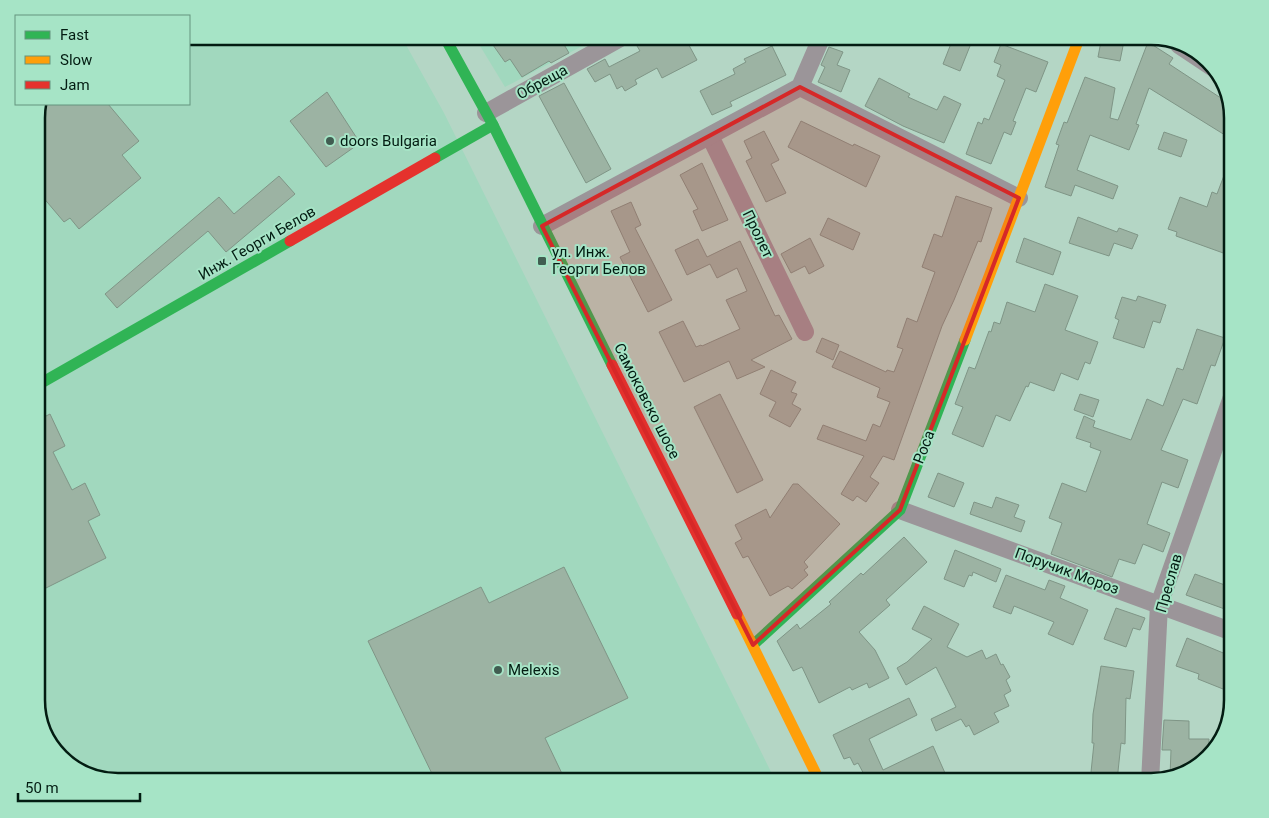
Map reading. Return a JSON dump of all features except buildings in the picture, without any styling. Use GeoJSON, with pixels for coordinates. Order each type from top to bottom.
{"type":"FeatureCollection","features":[{"type":"Feature","properties":{"kind":"street","name":"Самоковско шосе"},"geometry":{"type":"LineString","coordinates":[[449,45],[489,119],[816,773]]}},
{"type":"Feature","properties":{"kind":"street","name":"Обреща"},"geometry":{"type":"LineString","coordinates":[[489,119],[609,45]]}},
{"type":"Feature","properties":{"kind":"street"},"geometry":{"type":"LineString","coordinates":[[542,226],[800,87],[818,45]]}},
{"type":"Feature","properties":{"kind":"street","name":"Роса"},"geometry":{"type":"LineString","coordinates":[[753,646],[900,510],[1077,45]]}},
{"type":"Feature","properties":{"kind":"street"},"geometry":{"type":"LineString","coordinates":[[800,87],[1019,198]]}},
{"type":"Feature","properties":{"kind":"street","name":"Инж. Георги Белов"},"geometry":{"type":"LineString","coordinates":[[45,381],[489,119]]}},
{"type":"Feature","properties":{"kind":"street","name":"Пролет"},"geometry":{"type":"LineString","coordinates":[[710,136],[805,332]]}},
{"type":"Feature","properties":{"kind":"street","name":"Преслав"},"geometry":{"type":"LineString","coordinates":[[1150,773],[1159,605],[1224,420]]}},
{"type":"Feature","properties":{"kind":"street","name":"Поручик Мороз"},"geometry":{"type":"LineString","coordinates":[[900,510],[1224,629]]}},
{"type":"Feature","properties":{"kind":"highlighted area"},"geometry":{"type":"Polygon","coordinates":[[[800,87],[1019,198],[900,510],[753,645],[542,226],[800,87]]]}},
{"type":"Feature","properties":{"kind":"shaded area"},"geometry":{"type":"Polygon","coordinates":[[[190,45],[406,45],[444,113],[772,773],[118,773],[99,771],[77,761],[63,748],[55,737],[47,719],[45,705],[46,105],[190,105],[190,45]]]}},
{"type":"Feature","properties":{"kind":"shaded area"},"geometry":{"type":"Polygon","coordinates":[[[479,45],[584,45],[505,87],[479,45]]]}},
{"type":"Feature","properties":{"kind":"traffic: fast"},"geometry":{"type":"LineString","coordinates":[[449,45],[493,125],[612,365]]}},
{"type":"Feature","properties":{"kind":"traffic: fast"},"geometry":{"type":"LineString","coordinates":[[435,158],[493,125]]}},
{"type":"Feature","properties":{"kind":"traffic: fast"},"geometry":{"type":"LineString","coordinates":[[45,381],[290,241]]}},
{"type":"Feature","properties":{"kind":"traffic: fast"},"geometry":{"type":"LineString","coordinates":[[753,645],[900,510],[965,340]]}},
{"type":"Feature","properties":{"kind":"traffic: slow"},"geometry":{"type":"LineString","coordinates":[[965,340],[1077,45]]}},
{"type":"Feature","properties":{"kind":"traffic: slow"},"geometry":{"type":"LineString","coordinates":[[737,614],[816,773]]}},
{"type":"Feature","properties":{"kind":"traffic: jam"},"geometry":{"type":"LineString","coordinates":[[290,241],[435,158]]}},
{"type":"Feature","properties":{"kind":"traffic: jam"},"geometry":{"type":"LineString","coordinates":[[612,365],[737,614]]}},
{"type":"Feature","properties":{"kind":"place","name":"doors Bulgaria"},"geometry":{"type":"Point","coordinates":[330,141]}},
{"type":"Feature","properties":{"kind":"place","name":"ул. Инж. Георги Белов"},"geometry":{"type":"Point","coordinates":[542,261]}},
{"type":"Feature","properties":{"kind":"place","name":"Мelexis"},"geometry":{"type":"Point","coordinates":[498,670]}}]}
